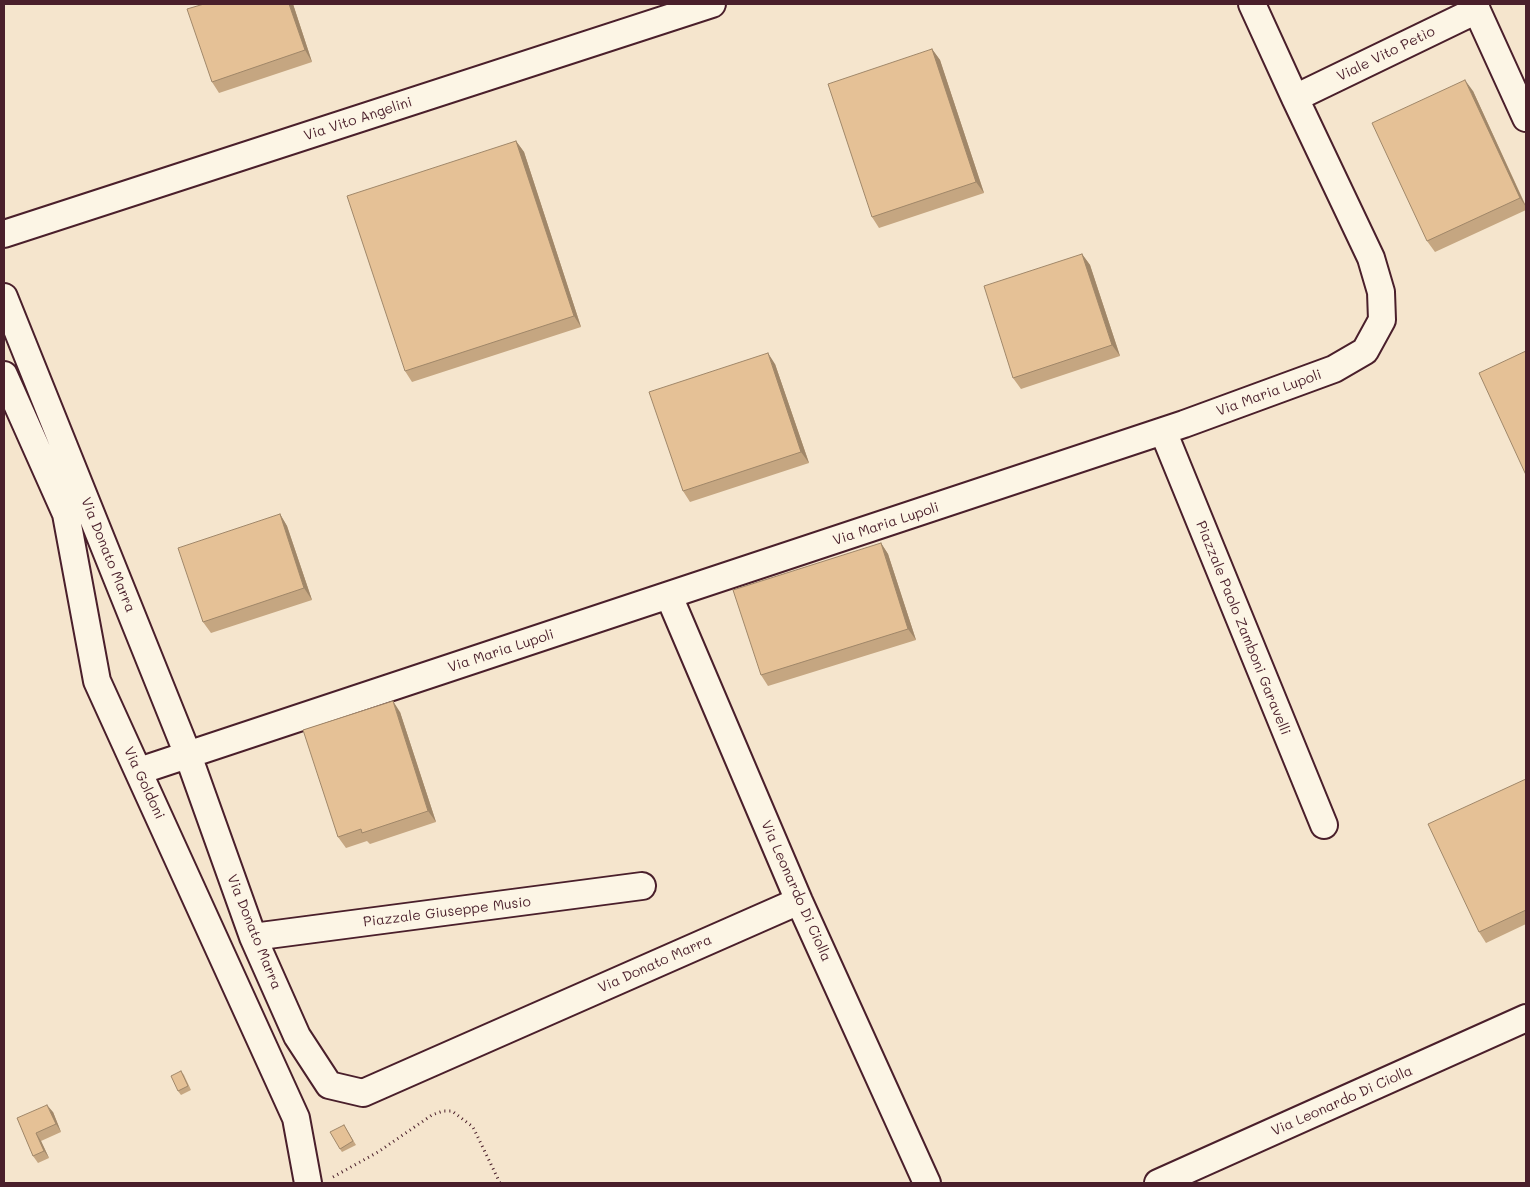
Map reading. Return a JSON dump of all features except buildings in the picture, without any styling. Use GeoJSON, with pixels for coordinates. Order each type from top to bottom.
{"type":"FeatureCollection","features":[{"type":"Feature","properties":{"kind":"street","name":"Via Vito Angelini"},"geometry":{"type":"LineString","coordinates":[[4,234],[712,4]]}},
{"type":"Feature","properties":{"kind":"street"},"geometry":{"type":"LineString","coordinates":[[1252,4],[1295,98]]}},
{"type":"Feature","properties":{"kind":"street","name":"Viale Vito Petìo"},"geometry":{"type":"LineString","coordinates":[[1295,98],[1476,7],[1526,118]]}},
{"type":"Feature","properties":{"kind":"street","name":"Via Maria Lupoli"},"geometry":{"type":"LineString","coordinates":[[139,771],[1163,431],[1334,369],[1365,351],[1382,320],[1381,292],[1371,258],[1295,98]]}},
{"type":"Feature","properties":{"kind":"street","name":"Via Donato Marra"},"geometry":{"type":"LineString","coordinates":[[4,297],[188,755],[253,937],[297,1036],[329,1085],[363,1093],[799,900]]}},
{"type":"Feature","properties":{"kind":"street","name":"Via Goldoni"},"geometry":{"type":"LineString","coordinates":[[4,375],[66,514],[98,681],[296,1118],[320,1181]]}},
{"type":"Feature","properties":{"kind":"street","name":"Piazzale Paolo Zamboni Garavelli"},"geometry":{"type":"LineString","coordinates":[[1163,431],[1324,825]]}},
{"type":"Feature","properties":{"kind":"street","name":"Via Leonardo Di Ciolla"},"geometry":{"type":"LineString","coordinates":[[669,596],[799,900],[927,1183]]}},
{"type":"Feature","properties":{"kind":"street","name":"Piazzale Giuseppe Musio"},"geometry":{"type":"LineString","coordinates":[[253,937],[642,886]]}},
{"type":"Feature","properties":{"kind":"street","name":"Via Leonardo Di Ciolla"},"geometry":{"type":"LineString","coordinates":[[1158,1183],[1526,1018]]}},
{"type":"Feature","properties":{"kind":"path"},"geometry":{"type":"LineString","coordinates":[[320,1181],[378,1152],[432,1115],[452,1111],[473,1127],[500,1183]]}}]}
